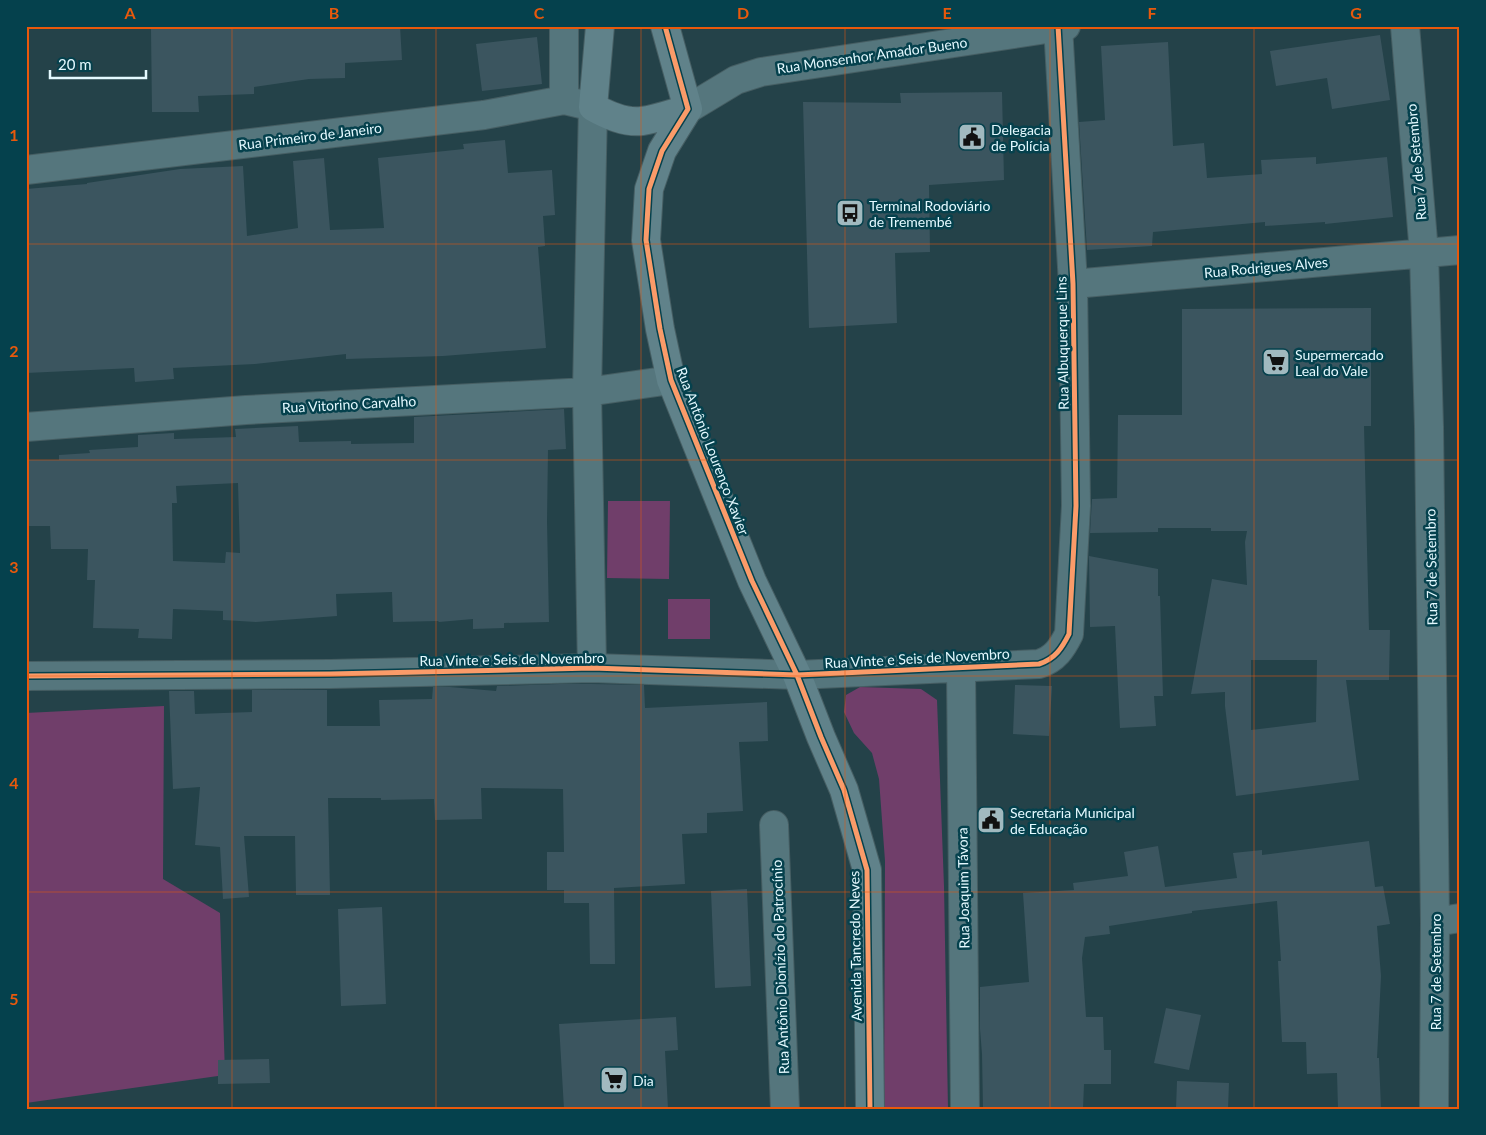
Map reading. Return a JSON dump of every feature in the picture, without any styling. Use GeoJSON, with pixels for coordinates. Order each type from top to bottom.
{"type":"FeatureCollection","features":[{"type":"Feature","properties":{"kind":"main road"},"geometry":{"type":"LineString","coordinates":[[600,26],[593,107],[603,113],[621,119],[641,121],[688,109],[665,26]]}},
{"type":"Feature","properties":{"kind":"main road","name":"Rua Antônio Lourenço Xavier"},"geometry":{"type":"LineString","coordinates":[[688,109],[662,150],[649,189],[646,240],[660,329],[671,380],[752,581],[797,675]]}},
{"type":"Feature","properties":{"kind":"main road","name":"Avenida Tancredo Neves"},"geometry":{"type":"LineString","coordinates":[[797,675],[844,790],[866,870],[870,1109]]}},
{"type":"Feature","properties":{"kind":"street"},"geometry":{"type":"LineString","coordinates":[[564,26],[564,100]]}},
{"type":"Feature","properties":{"kind":"street","name":"Rua 7 de Setembro"},"geometry":{"type":"LineString","coordinates":[[1405,26],[1424,253],[1448,920],[1434,1109]]}},
{"type":"Feature","properties":{"kind":"street","name":"Rua Monsenhor Amador Bueno"},"geometry":{"type":"LineString","coordinates":[[688,109],[736,80],[761,72],[1061,27]]}},
{"type":"Feature","properties":{"kind":"street","name":"Rua Albuquerque Lins"},"geometry":{"type":"LineString","coordinates":[[1055,655],[1063,646],[1069,634],[1076,506],[1073,284],[1061,27]]}},
{"type":"Feature","properties":{"kind":"street","name":"Rua Primeiro de Janeiro"},"geometry":{"type":"LineString","coordinates":[[26,170],[484,115],[564,100],[593,107]]}},
{"type":"Feature","properties":{"kind":"street"},"geometry":{"type":"LineString","coordinates":[[592,668],[587,392],[593,107]]}},
{"type":"Feature","properties":{"kind":"street","name":"Rua Rodrigues Alves"},"geometry":{"type":"LineString","coordinates":[[1073,284],[1460,250]]}},
{"type":"Feature","properties":{"kind":"street","name":"Rua Vitorino Carvalho"},"geometry":{"type":"LineString","coordinates":[[26,427],[246,410],[587,392],[671,380]]}},
{"type":"Feature","properties":{"kind":"street","name":"Rua Vinte e Seis de Novembro"},"geometry":{"type":"LineString","coordinates":[[26,676],[330,674],[592,668],[797,675],[1039,664],[1048,661],[1055,655]]}},
{"type":"Feature","properties":{"kind":"street","name":"Rua Joaquim Távora"},"geometry":{"type":"LineString","coordinates":[[961,667],[965,1109]]}},
{"type":"Feature","properties":{"kind":"street","name":"Rua Antônio Dionízio do Patrocínio"},"geometry":{"type":"LineString","coordinates":[[774,824],[785,1109]]}},
{"type":"Feature","properties":{"kind":"shaded area"},"geometry":{"type":"Polygon","coordinates":[[[608,501],[670,501],[669,579],[607,578],[608,501]]]}},
{"type":"Feature","properties":{"kind":"shaded area"},"geometry":{"type":"Polygon","coordinates":[[[668,599],[710,599],[710,639],[668,639],[668,599]]]}},
{"type":"Feature","properties":{"kind":"shaded area"},"geometry":{"type":"Polygon","coordinates":[[[860,687],[921,689],[937,700],[944,886],[948,1109],[884,1109],[885,861],[879,779],[872,753],[854,733],[844,712],[846,695],[860,687]]]}},
{"type":"Feature","properties":{"kind":"shaded area"},"geometry":{"type":"Polygon","coordinates":[[[164,706],[163,879],[220,913],[225,1075],[26,1103],[26,713],[164,706]]]}},
{"type":"Feature","properties":{"kind":"building"},"geometry":{"type":"Polygon","coordinates":[[[207,26],[400,26],[402,60],[345,63],[345,78],[309,79],[254,87],[254,94],[198,96],[199,112],[152,112],[151,29],[207,29],[207,26]]]}},
{"type":"Feature","properties":{"kind":"building"},"geometry":{"type":"Polygon","coordinates":[[[1380,35],[1390,100],[1332,109],[1327,78],[1276,86],[1270,51],[1380,35]]]}},
{"type":"Feature","properties":{"kind":"building"},"geometry":{"type":"Polygon","coordinates":[[[537,37],[542,84],[482,91],[476,44],[537,37]]]}},
{"type":"Feature","properties":{"kind":"building"},"geometry":{"type":"Polygon","coordinates":[[[1168,42],[1173,146],[1204,143],[1207,178],[1262,174],[1261,160],[1316,157],[1316,164],[1387,157],[1393,217],[1325,224],[1325,222],[1265,226],[1265,222],[1153,232],[1152,246],[1087,250],[1079,122],[1105,120],[1101,46],[1168,42]]]}},
{"type":"Feature","properties":{"kind":"building","name":"Terminal Rodoviário de Tremembé"},"geometry":{"type":"Polygon","coordinates":[[[1002,92],[1004,180],[929,185],[930,252],[895,253],[897,323],[809,328],[803,102],[901,103],[900,93],[1002,92]]]}},
{"type":"Feature","properties":{"kind":"building"},"geometry":{"type":"Polygon","coordinates":[[[505,140],[508,173],[552,170],[555,215],[543,216],[545,246],[538,247],[546,348],[443,356],[346,359],[346,354],[255,364],[173,368],[174,379],[135,382],[134,368],[26,373],[26,189],[87,184],[180,169],[243,166],[247,236],[298,228],[293,161],[324,158],[330,230],[384,228],[378,158],[464,149],[463,144],[505,140]]]}},
{"type":"Feature","properties":{"kind":"building"},"geometry":{"type":"Polygon","coordinates":[[[1371,308],[1371,426],[1364,426],[1369,630],[1390,630],[1389,680],[1346,680],[1359,780],[1236,796],[1225,692],[1191,694],[1212,579],[1247,585],[1245,542],[1247,531],[1211,531],[1211,528],[1158,528],[1158,532],[1090,533],[1092,499],[1117,498],[1118,415],[1182,415],[1182,309],[1371,308]],[[1251,660],[1251,730],[1316,722],[1317,660],[1251,660]]]}},
{"type":"Feature","properties":{"kind":"building"},"geometry":{"type":"Polygon","coordinates":[[[564,409],[566,449],[548,450],[549,622],[504,623],[504,628],[473,629],[473,619],[439,622],[393,622],[392,592],[336,594],[337,616],[256,622],[223,620],[223,611],[173,609],[172,639],[138,638],[139,629],[93,628],[95,580],[87,580],[88,549],[51,549],[50,526],[26,526],[26,460],[59,460],[59,455],[90,453],[89,450],[138,447],[138,435],[174,433],[174,439],[236,437],[235,429],[298,426],[299,442],[351,441],[351,444],[414,443],[414,417],[564,409]],[[238,483],[176,486],[177,503],[172,503],[173,561],[225,563],[226,552],[240,553],[238,483]]]}},
{"type":"Feature","properties":{"kind":"building"},"geometry":{"type":"Polygon","coordinates":[[[1089,556],[1158,569],[1163,696],[1154,696],[1156,726],[1120,728],[1115,626],[1090,627],[1089,556]]]}},
{"type":"Feature","properties":{"kind":"building"},"geometry":{"type":"Polygon","coordinates":[[[559,684],[644,685],[645,708],[767,702],[768,741],[739,742],[743,811],[707,813],[707,833],[682,834],[685,884],[614,888],[615,964],[590,964],[589,903],[564,903],[564,890],[547,890],[547,852],[564,852],[563,789],[481,788],[482,819],[435,820],[434,799],[328,798],[330,895],[296,895],[295,836],[244,836],[249,897],[223,899],[220,847],[195,845],[200,787],[173,789],[169,691],[194,691],[195,714],[252,712],[252,690],[327,690],[327,726],[380,726],[379,700],[432,699],[433,687],[496,691],[497,686],[559,684]]]}},
{"type":"Feature","properties":{"kind":"building"},"geometry":{"type":"Polygon","coordinates":[[[1015,685],[1052,686],[1049,736],[1013,734],[1015,685]]]}},
{"type":"Feature","properties":{"kind":"building"},"geometry":{"type":"Polygon","coordinates":[[[1369,841],[1375,887],[1383,886],[1390,924],[1377,926],[1381,976],[1377,1058],[1379,1058],[1381,1109],[1338,1109],[1337,1073],[1307,1074],[1306,1042],[1282,1042],[1278,961],[1281,961],[1277,901],[1192,911],[1192,913],[1109,926],[1110,934],[1085,937],[1082,958],[1086,1017],[1103,1017],[1104,1050],[1111,1050],[1111,1084],[1084,1084],[1083,1109],[983,1109],[980,987],[1029,982],[1023,893],[1074,890],[1073,883],[1128,876],[1124,852],[1158,846],[1165,887],[1237,878],[1233,853],[1262,850],[1262,855],[1369,841]]]}},
{"type":"Feature","properties":{"kind":"building"},"geometry":{"type":"Polygon","coordinates":[[[747,889],[751,986],[715,988],[711,891],[747,889]]]}},
{"type":"Feature","properties":{"kind":"building"},"geometry":{"type":"Polygon","coordinates":[[[382,907],[386,1004],[341,1006],[338,909],[382,907]]]}},
{"type":"Feature","properties":{"kind":"building"},"geometry":{"type":"Polygon","coordinates":[[[1166,1008],[1201,1015],[1189,1070],[1154,1063],[1166,1008]]]}},
{"type":"Feature","properties":{"kind":"building","name":"Dia"},"geometry":{"type":"Polygon","coordinates":[[[676,1017],[678,1050],[665,1051],[668,1109],[564,1109],[559,1024],[676,1017]]]}},
{"type":"Feature","properties":{"kind":"building"},"geometry":{"type":"Polygon","coordinates":[[[269,1059],[270,1083],[218,1084],[218,1060],[269,1059]]]}},
{"type":"Feature","properties":{"kind":"building"},"geometry":{"type":"Polygon","coordinates":[[[1177,1081],[1229,1083],[1228,1109],[1176,1109],[1177,1081]]]}},
{"type":"Feature","properties":{"kind":"cycle path"},"geometry":{"type":"LineString","coordinates":[[665,26],[688,109],[662,151],[649,189],[646,240],[660,329],[671,380],[752,581],[797,675],[844,790],[867,870],[870,1109]]}},
{"type":"Feature","properties":{"kind":"cycle path"},"geometry":{"type":"LineString","coordinates":[[26,676],[330,674],[592,668],[797,675],[1039,664],[1045,662],[1061,648],[1069,634],[1076,506],[1073,284],[1058,26]]}},
{"type":"Feature","properties":{"kind":"place","name":"Delegacia de Polícia"},"geometry":{"type":"Point","coordinates":[972,137]}},
{"type":"Feature","properties":{"kind":"place","name":"Terminal Rodoviário de Tremembé"},"geometry":{"type":"Point","coordinates":[850,213]}},
{"type":"Feature","properties":{"kind":"place","name":"Supermercado Leal do Vale"},"geometry":{"type":"Point","coordinates":[1276,362]}},
{"type":"Feature","properties":{"kind":"place","name":"Secretaria Municipal de Educação"},"geometry":{"type":"Point","coordinates":[991,820]}},
{"type":"Feature","properties":{"kind":"place","name":"Dia"},"geometry":{"type":"Point","coordinates":[614,1080]}}]}
